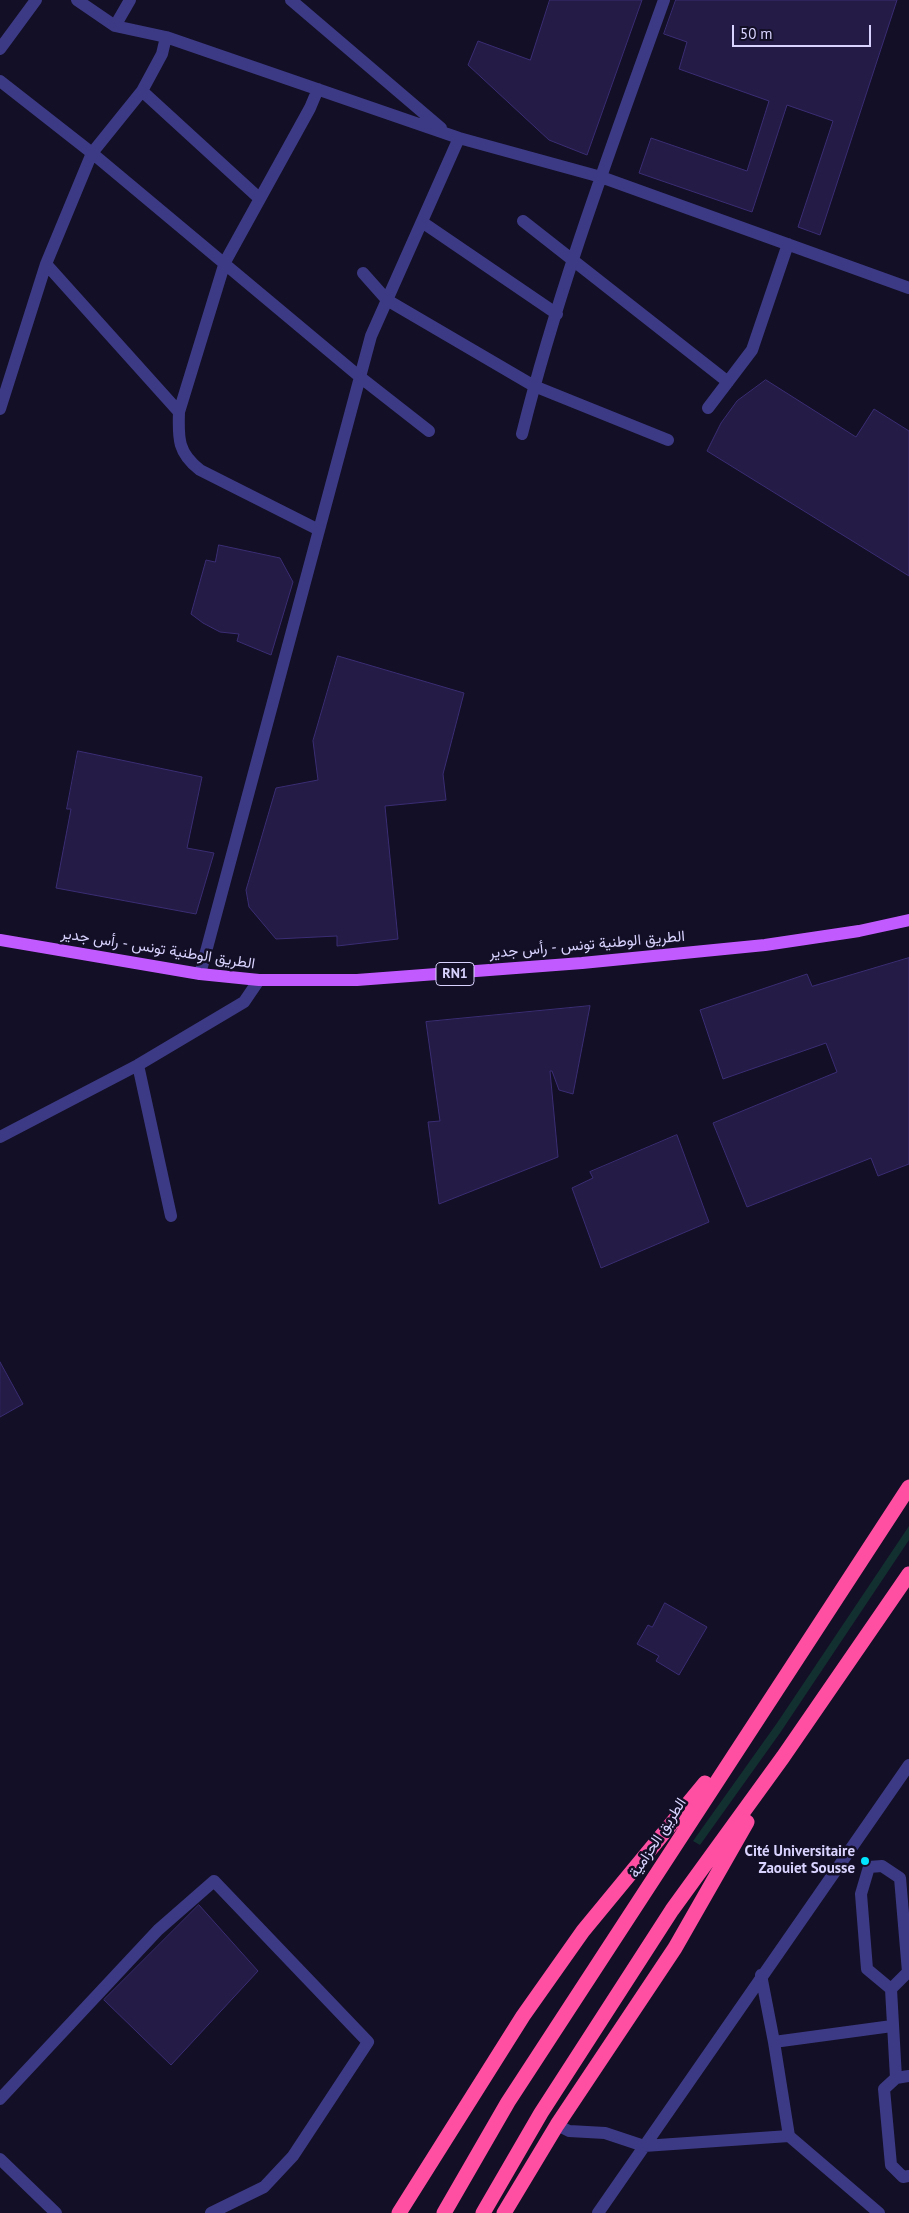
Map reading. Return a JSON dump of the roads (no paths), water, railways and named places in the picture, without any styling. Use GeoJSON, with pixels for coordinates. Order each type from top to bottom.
{"type":"FeatureCollection","features":[{"type":"Feature","properties":{"kind":"highway","name":"الطريق الحزامية"},"geometry":{"type":"LineString","coordinates":[[444,2213],[508,2102],[746,1734],[909,1487]]}},
{"type":"Feature","properties":{"kind":"highway"},"geometry":{"type":"LineString","coordinates":[[483,2213],[541,2113],[667,1918],[783,1757],[909,1574]]}},
{"type":"Feature","properties":{"kind":"highway"},"geometry":{"type":"LineString","coordinates":[[399,2213],[523,2016],[583,1931],[746,1734]]}},
{"type":"Feature","properties":{"kind":"highway"},"geometry":{"type":"LineString","coordinates":[[504,2213],[557,2125],[676,1948],[783,1757]]}},
{"type":"Feature","properties":{"kind":"main road","name":"الطريق الوطنية تونس - رأس جدير"},"geometry":{"type":"LineString","coordinates":[[0,940],[200,974],[259,980],[357,980],[582,963],[764,944],[859,931],[909,920]]}},
{"type":"Feature","properties":{"kind":"street"},"geometry":{"type":"LineString","coordinates":[[0,49],[36,0]]}},
{"type":"Feature","properties":{"kind":"street"},"geometry":{"type":"LineString","coordinates":[[76,0],[115,26],[166,37],[453,136],[601,177],[909,288]]}},
{"type":"Feature","properties":{"kind":"street"},"geometry":{"type":"LineString","coordinates":[[115,26],[130,0]]}},
{"type":"Feature","properties":{"kind":"street"},"geometry":{"type":"LineString","coordinates":[[291,0],[453,136]]}},
{"type":"Feature","properties":{"kind":"street"},"geometry":{"type":"LineString","coordinates":[[522,434],[534,386],[601,177],[664,0]]}},
{"type":"Feature","properties":{"kind":"street"},"geometry":{"type":"LineString","coordinates":[[0,409],[46,264],[92,153],[142,90],[162,54],[166,37]]}},
{"type":"Feature","properties":{"kind":"street"},"geometry":{"type":"LineString","coordinates":[[0,82],[92,153],[225,262],[360,377],[429,431]]}},
{"type":"Feature","properties":{"kind":"street"},"geometry":{"type":"LineString","coordinates":[[318,88],[310,108],[225,262],[179,412],[178,432],[182,450],[188,460],[200,470],[319,530]]}},
{"type":"Feature","properties":{"kind":"street"},"geometry":{"type":"LineString","coordinates":[[142,90],[260,198]]}},
{"type":"Feature","properties":{"kind":"street"},"geometry":{"type":"LineString","coordinates":[[200,974],[372,336],[422,222],[453,136]]}},
{"type":"Feature","properties":{"kind":"street"},"geometry":{"type":"LineString","coordinates":[[523,221],[728,382]]}},
{"type":"Feature","properties":{"kind":"street"},"geometry":{"type":"LineString","coordinates":[[422,222],[557,314]]}},
{"type":"Feature","properties":{"kind":"street"},"geometry":{"type":"LineString","coordinates":[[708,408],[752,350],[788,244]]}},
{"type":"Feature","properties":{"kind":"street"},"geometry":{"type":"LineString","coordinates":[[46,264],[179,412]]}},
{"type":"Feature","properties":{"kind":"street"},"geometry":{"type":"LineString","coordinates":[[363,273],[387,300],[534,386],[668,440]]}},
{"type":"Feature","properties":{"kind":"street"},"geometry":{"type":"LineString","coordinates":[[0,1137],[138,1065],[244,1002],[259,980]]}},
{"type":"Feature","properties":{"kind":"street"},"geometry":{"type":"LineString","coordinates":[[138,1065],[172,1216]]}},
{"type":"Feature","properties":{"kind":"street"},"geometry":{"type":"LineString","coordinates":[[598,2213],[691,2081],[761,1975],[909,1765]]}},
{"type":"Feature","properties":{"kind":"street"},"geometry":{"type":"LineString","coordinates":[[891,1989],[867,1969],[861,1894],[869,1867],[882,1866],[900,1878],[908,1972],[891,1989],[892,2026],[903,2077],[884,2090],[891,2165],[903,2177],[909,2176]]}},
{"type":"Feature","properties":{"kind":"street"},"geometry":{"type":"LineString","coordinates":[[0,2099],[158,1930],[214,1881],[368,2042],[293,2156],[264,2187],[211,2213]]}},
{"type":"Feature","properties":{"kind":"street"},"geometry":{"type":"LineString","coordinates":[[761,1975],[789,2136],[879,2213]]}},
{"type":"Feature","properties":{"kind":"street"},"geometry":{"type":"LineString","coordinates":[[774,2042],[892,2026]]}},
{"type":"Feature","properties":{"kind":"street"},"geometry":{"type":"LineString","coordinates":[[557,2125],[570,2131],[606,2133],[644,2146],[789,2136]]}},
{"type":"Feature","properties":{"kind":"street"},"geometry":{"type":"LineString","coordinates":[[0,2159],[56,2213]]}},
{"type":"Feature","properties":{"kind":"place","name":"Cité Universitaire Zaouiet Sousse"},"geometry":{"type":"Point","coordinates":[865,1861]}}]}
